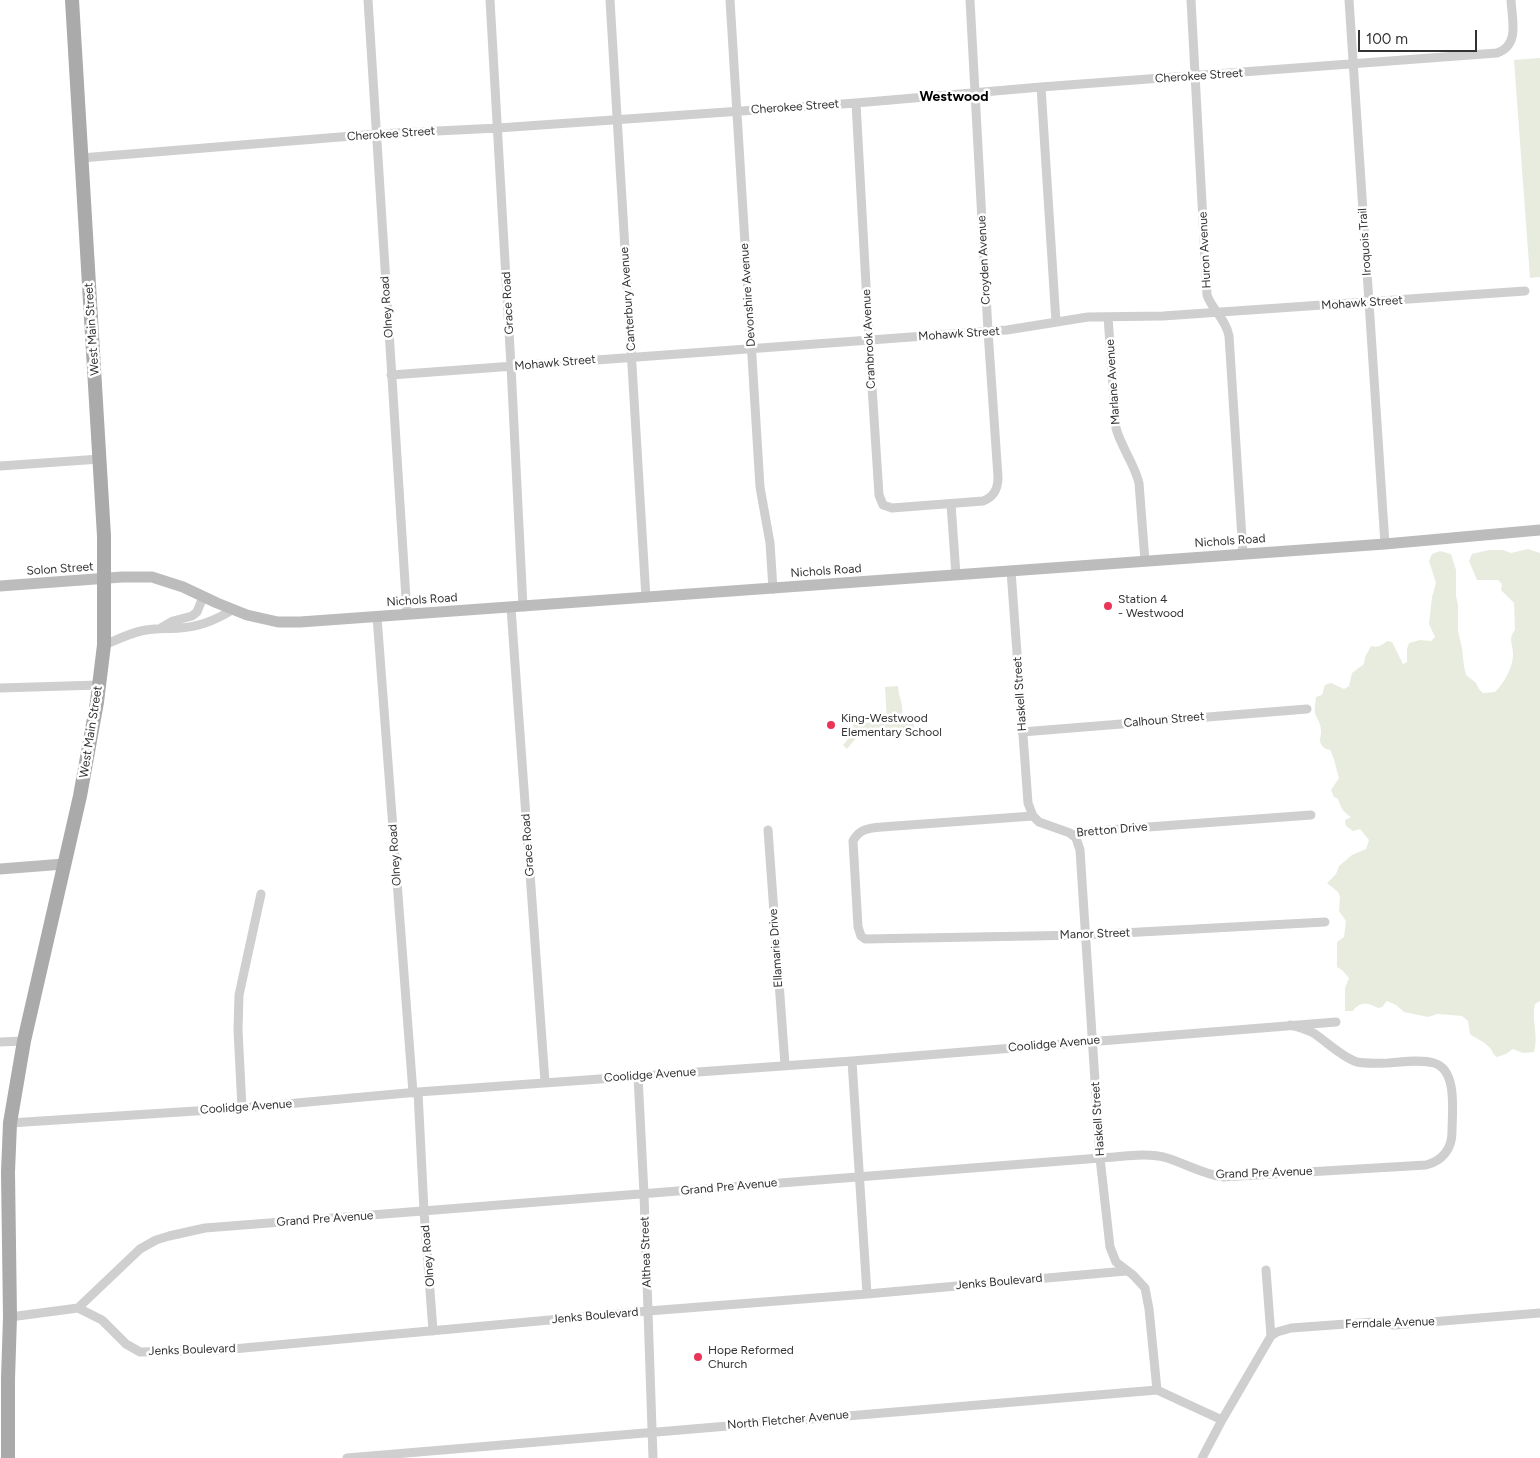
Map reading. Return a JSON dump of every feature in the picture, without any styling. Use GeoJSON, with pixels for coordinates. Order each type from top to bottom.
{"type":"FeatureCollection","features":[{"type":"Feature","properties":{"kind":"main road","name":"West Main Street"},"geometry":{"type":"LineString","coordinates":[[8,1458],[4,1379],[10,1317],[4,1251],[4,1228],[10,1123],[24,1041],[84,778],[104,645],[105,580],[100,459],[72,0]]}},
{"type":"Feature","properties":{"kind":"street","name":"Olney Road"},"geometry":{"type":"LineString","coordinates":[[368,0],[407,614]]}},
{"type":"Feature","properties":{"kind":"street","name":"Grace Road"},"geometry":{"type":"LineString","coordinates":[[490,0],[512,366],[517,607],[546,1082]]}},
{"type":"Feature","properties":{"kind":"street","name":"Canterbury Avenue"},"geometry":{"type":"LineString","coordinates":[[610,0],[646,598]]}},
{"type":"Feature","properties":{"kind":"street","name":"Devonshire Avenue"},"geometry":{"type":"LineString","coordinates":[[730,0],[735,111],[760,487],[770,543],[773,589]]}},
{"type":"Feature","properties":{"kind":"street","name":"Croyden Avenue"},"geometry":{"type":"LineString","coordinates":[[951,504],[988,499],[995,493],[998,484],[970,0]]}},
{"type":"Feature","properties":{"kind":"street","name":"Huron Avenue"},"geometry":{"type":"LineString","coordinates":[[1191,0],[1206,287],[1209,301],[1225,324],[1230,345],[1243,554]]}},
{"type":"Feature","properties":{"kind":"street","name":"Iroquois Trail"},"geometry":{"type":"LineString","coordinates":[[1350,0],[1385,544]]}},
{"type":"Feature","properties":{"kind":"street","name":"Cherokee Street"},"geometry":{"type":"LineString","coordinates":[[81,158],[377,134],[498,128],[856,103],[1497,53],[1507,47],[1512,40],[1511,0]]}},
{"type":"Feature","properties":{"kind":"street"},"geometry":{"type":"LineString","coordinates":[[1042,87],[1056,322]]}},
{"type":"Feature","properties":{"kind":"street","name":"Cranbrook Avenue"},"geometry":{"type":"LineString","coordinates":[[856,103],[878,488],[881,501],[884,505],[892,508],[951,504]]}},
{"type":"Feature","properties":{"kind":"street","name":"Mohawk Street"},"geometry":{"type":"LineString","coordinates":[[392,375],[1019,329],[1088,317],[1163,316],[1525,291]]}},
{"type":"Feature","properties":{"kind":"street","name":"Marlane Avenue"},"geometry":{"type":"LineString","coordinates":[[1108,317],[1116,428],[1139,482],[1145,561]]}},
{"type":"Feature","properties":{"kind":"street"},"geometry":{"type":"LineString","coordinates":[[0,466],[100,459]]}},
{"type":"Feature","properties":{"kind":"street"},"geometry":{"type":"LineString","coordinates":[[951,504],[956,575]]}},
{"type":"Feature","properties":{"kind":"street","name":"Nichols Road"},"geometry":{"type":"LineString","coordinates":[[122,577],[146,576],[163,579],[183,586],[232,610],[287,623],[1385,544],[1540,530]]}},
{"type":"Feature","properties":{"kind":"street","name":"Haskell Street"},"geometry":{"type":"LineString","coordinates":[[1011,571],[1028,803],[1033,816]]}},
{"type":"Feature","properties":{"kind":"street","name":"Solon Street"},"geometry":{"type":"LineString","coordinates":[[0,586],[105,580],[122,577]]}},
{"type":"Feature","properties":{"kind":"street"},"geometry":{"type":"LineString","coordinates":[[162,628],[173,621],[192,616],[197,612],[203,597]]}},
{"type":"Feature","properties":{"kind":"street"},"geometry":{"type":"LineString","coordinates":[[104,645],[130,634],[162,628],[186,628],[205,624],[232,610]]}},
{"type":"Feature","properties":{"kind":"street","name":"Olney Road"},"geometry":{"type":"LineString","coordinates":[[378,616],[434,1330]]}},
{"type":"Feature","properties":{"kind":"street"},"geometry":{"type":"LineString","coordinates":[[0,688],[99,685]]}},
{"type":"Feature","properties":{"kind":"street","name":"Calhoun Street"},"geometry":{"type":"LineString","coordinates":[[1022,732],[1307,709]]}},
{"type":"Feature","properties":{"kind":"street","name":"Bretton Drive"},"geometry":{"type":"LineString","coordinates":[[1033,816],[1040,822],[1072,835],[1094,831],[1311,815]]}},
{"type":"Feature","properties":{"kind":"street","name":"Manor Street"},"geometry":{"type":"LineString","coordinates":[[1033,816],[882,827],[860,832],[853,841],[852,847],[858,927],[861,936],[865,939],[1086,935],[1325,922]]}},
{"type":"Feature","properties":{"kind":"street","name":"Ellamarie Drive"},"geometry":{"type":"LineString","coordinates":[[768,830],[784,1065]]}},
{"type":"Feature","properties":{"kind":"street","name":"Haskell Street"},"geometry":{"type":"LineString","coordinates":[[1072,835],[1076,838],[1080,850],[1100,1158],[1110,1247],[1116,1262],[1133,1275],[1145,1288],[1149,1309],[1157,1390]]}},
{"type":"Feature","properties":{"kind":"street"},"geometry":{"type":"LineString","coordinates":[[0,869],[64,864]]}},
{"type":"Feature","properties":{"kind":"street"},"geometry":{"type":"LineString","coordinates":[[242,1108],[239,995],[261,894]]}},
{"type":"Feature","properties":{"kind":"street","name":"Coolidge Avenue"},"geometry":{"type":"LineString","coordinates":[[10,1123],[242,1108],[415,1092],[1336,1022]]}},
{"type":"Feature","properties":{"kind":"street","name":"Grand Pre Avenue"},"geometry":{"type":"LineString","coordinates":[[78,1308],[140,1248],[168,1236],[205,1228],[1100,1158],[1153,1156],[1167,1158],[1197,1170],[1223,1177],[1426,1165],[1432,1164],[1444,1155],[1450,1146],[1452,1132],[1450,1078],[1442,1067],[1424,1062],[1365,1063],[1355,1061],[1309,1031],[1290,1025]]}},
{"type":"Feature","properties":{"kind":"street"},"geometry":{"type":"LineString","coordinates":[[0,1042],[24,1041]]}},
{"type":"Feature","properties":{"kind":"street"},"geometry":{"type":"LineString","coordinates":[[852,1060],[867,1294]]}},
{"type":"Feature","properties":{"kind":"street","name":"Althea Street"},"geometry":{"type":"LineString","coordinates":[[638,1076],[653,1458]]}},
{"type":"Feature","properties":{"kind":"street"},"geometry":{"type":"LineString","coordinates":[[1202,1458],[1271,1336],[1266,1270]]}},
{"type":"Feature","properties":{"kind":"street","name":"Jenks Boulevard"},"geometry":{"type":"LineString","coordinates":[[78,1308],[102,1320],[126,1344],[140,1352],[222,1350],[648,1311],[1126,1271]]}},
{"type":"Feature","properties":{"kind":"street"},"geometry":{"type":"LineString","coordinates":[[10,1317],[78,1308]]}},
{"type":"Feature","properties":{"kind":"street","name":"Ferndale Avenue"},"geometry":{"type":"LineString","coordinates":[[1271,1336],[1291,1328],[1374,1322],[1394,1325],[1540,1313]]}},
{"type":"Feature","properties":{"kind":"street","name":"North Fletcher Avenue"},"geometry":{"type":"LineString","coordinates":[[347,1458],[1157,1390],[1222,1420]]}},
{"type":"Feature","properties":{"kind":"shaded area"},"geometry":{"type":"Polygon","coordinates":[[[1540,58],[1540,277],[1530,278],[1514,60],[1540,58]]]}},
{"type":"Feature","properties":{"kind":"shaded area"},"geometry":{"type":"Polygon","coordinates":[[[1528,549],[1540,553],[1540,1001],[1535,1004],[1534,1010],[1536,1040],[1534,1052],[1523,1053],[1513,1049],[1497,1057],[1487,1045],[1470,1034],[1468,1021],[1462,1016],[1438,1014],[1428,1017],[1404,1012],[1396,1005],[1387,1001],[1382,1007],[1378,1008],[1362,1004],[1353,1011],[1345,1011],[1345,988],[1349,978],[1337,967],[1337,942],[1344,937],[1346,921],[1339,911],[1340,897],[1338,892],[1327,883],[1336,874],[1339,866],[1352,855],[1366,849],[1369,840],[1360,829],[1353,831],[1346,826],[1345,820],[1351,817],[1343,810],[1331,790],[1339,778],[1330,750],[1321,744],[1320,726],[1315,709],[1316,697],[1322,695],[1325,685],[1331,683],[1344,689],[1349,686],[1352,673],[1364,664],[1365,657],[1371,646],[1380,646],[1387,641],[1392,642],[1403,664],[1407,662],[1409,643],[1420,640],[1431,641],[1435,637],[1429,624],[1432,597],[1436,583],[1429,561],[1432,554],[1440,551],[1451,554],[1456,570],[1458,631],[1466,675],[1476,683],[1483,693],[1495,692],[1507,676],[1511,666],[1513,652],[1511,636],[1515,630],[1514,603],[1501,590],[1502,584],[1498,580],[1477,580],[1469,561],[1472,554],[1489,550],[1503,550],[1511,553],[1528,549]]]}},
{"type":"Feature","properties":{"kind":"shaded area"},"geometry":{"type":"Polygon","coordinates":[[[898,686],[902,714],[913,720],[913,733],[908,735],[856,738],[847,749],[843,745],[853,733],[853,724],[887,721],[885,687],[898,686]]]}},
{"type":"Feature","properties":{"kind":"place","name":"Station 4 - Westwood"},"geometry":{"type":"Point","coordinates":[1108,606]}},
{"type":"Feature","properties":{"kind":"place","name":"King-Westwood Elementary School"},"geometry":{"type":"Point","coordinates":[831,725]}},
{"type":"Feature","properties":{"kind":"place","name":"Hope Reformed Church"},"geometry":{"type":"Point","coordinates":[698,1357]}},
{"type":"Feature","properties":{"kind":"district","name":"Westwood"},"geometry":{"type":"Point","coordinates":[954,97]}}]}
